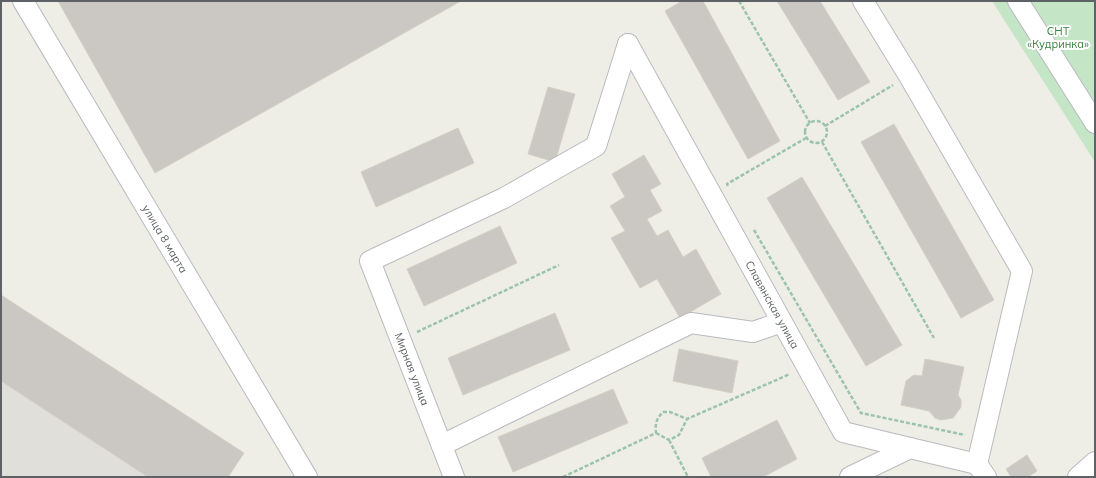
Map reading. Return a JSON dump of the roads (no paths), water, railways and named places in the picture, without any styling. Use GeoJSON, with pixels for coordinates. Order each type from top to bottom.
{"type":"FeatureCollection","features":[{"type":"Feature","properties":{"kind":"street","name":"улица 8 марта"},"geometry":{"type":"LineString","coordinates":[[23,1],[307,477]]}},
{"type":"Feature","properties":{"kind":"street"},"geometry":{"type":"LineString","coordinates":[[863,1],[909,76],[1022,271],[982,439],[982,471]]}},
{"type":"Feature","properties":{"kind":"street"},"geometry":{"type":"LineString","coordinates":[[1018,1],[1095,123]]}},
{"type":"Feature","properties":{"kind":"street","name":"Мирная улица"},"geometry":{"type":"LineString","coordinates":[[454,477],[370,261],[504,198],[596,146],[628,44]]}},
{"type":"Feature","properties":{"kind":"street","name":"Славянская улица"},"geometry":{"type":"LineString","coordinates":[[628,44],[843,432],[910,448],[982,471]]}},
{"type":"Feature","properties":{"kind":"street"},"geometry":{"type":"LineString","coordinates":[[442,445],[691,324],[753,332],[782,322]]}},
{"type":"Feature","properties":{"kind":"street"},"geometry":{"type":"LineString","coordinates":[[850,477],[910,448]]}},
{"type":"Feature","properties":{"kind":"street"},"geometry":{"type":"LineString","coordinates":[[1078,477],[1095,462]]}},
{"type":"Feature","properties":{"kind":"park label","name":"СНТ «Кудринка»"},"geometry":{"type":"Point","coordinates":[1058,37]}}]}
